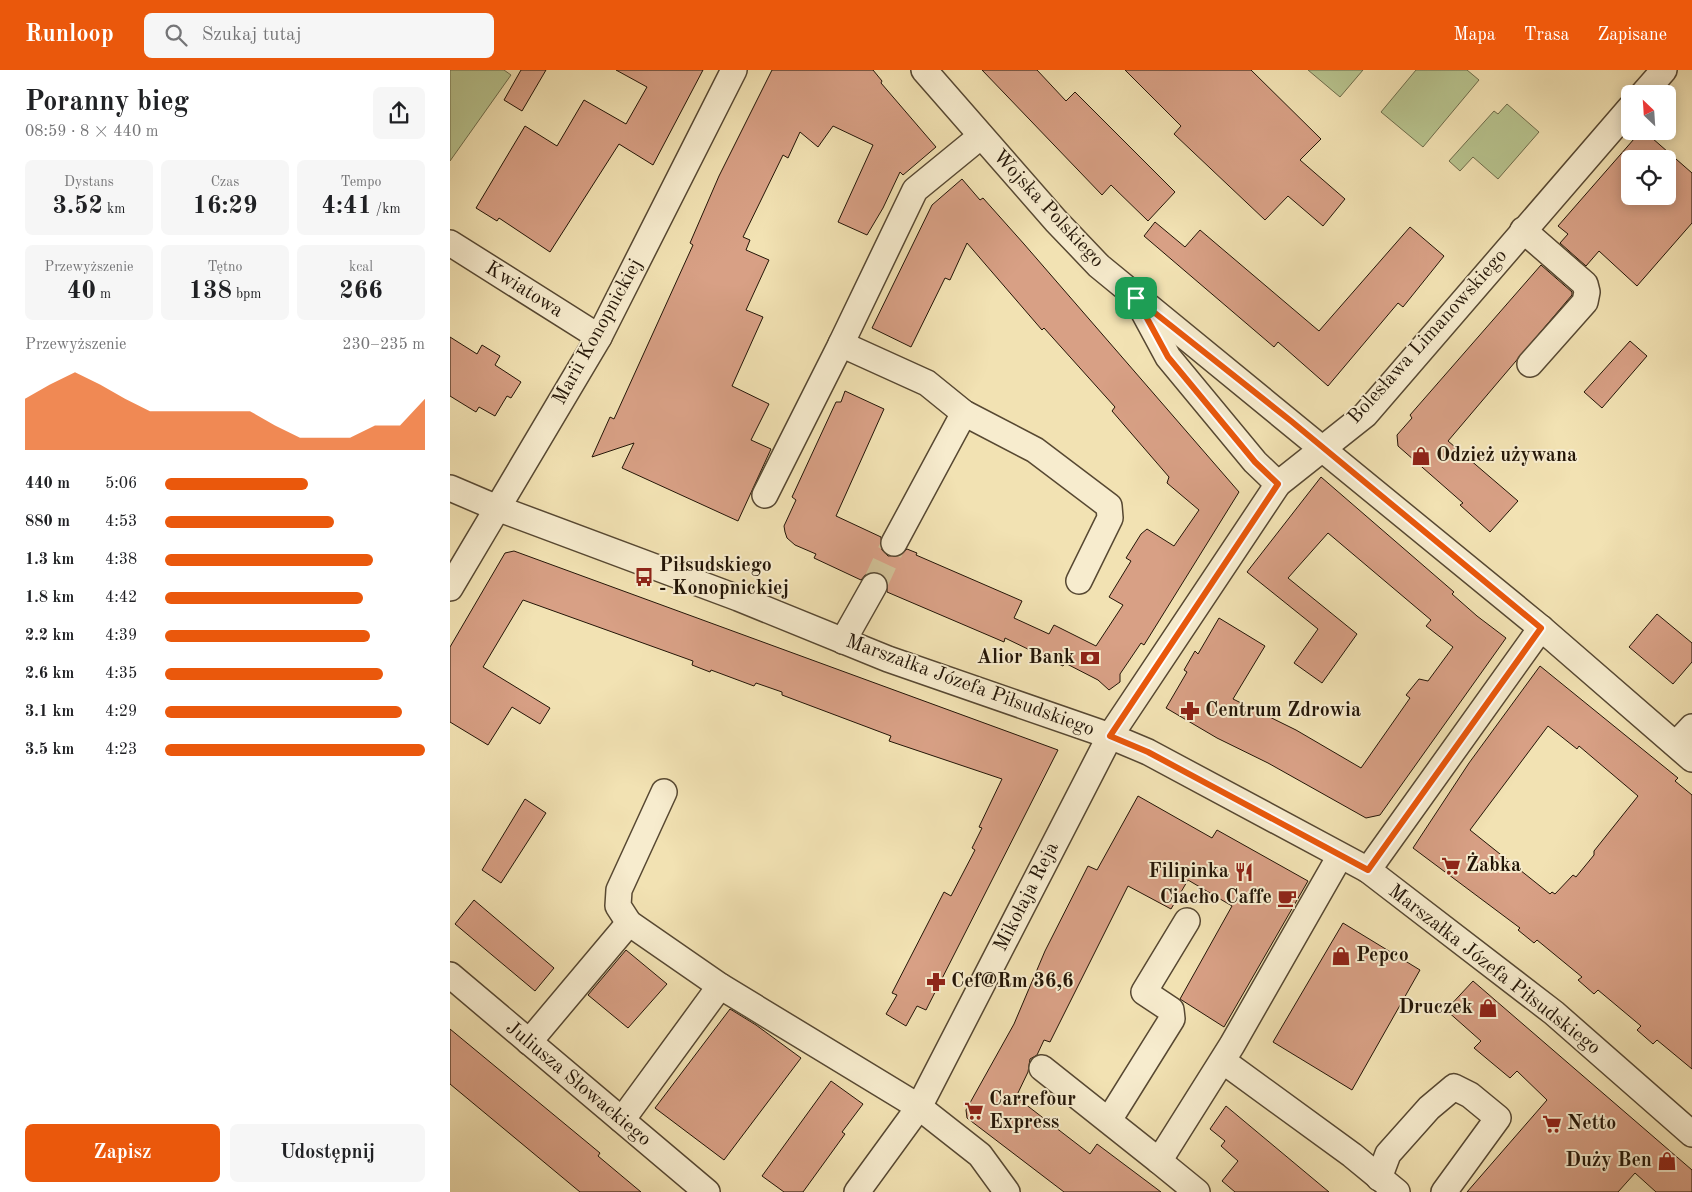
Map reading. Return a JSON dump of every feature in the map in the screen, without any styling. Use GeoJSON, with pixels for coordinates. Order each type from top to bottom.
{"type":"FeatureCollection","features":[{"type":"Feature","properties":{"kind":"street","name":"Marii Konopnickiej"},"geometry":{"type":"LineString","coordinates":[[450,588],[599,337],[734,70]]}},
{"type":"Feature","properties":{"kind":"street","name":"Wojska Polskiego"},"geometry":{"type":"LineString","coordinates":[[924,70],[1068,234],[1099,266],[1541,628],[1687,743]]}},
{"type":"Feature","properties":{"kind":"street"},"geometry":{"type":"LineString","coordinates":[[1651,85],[1664,70]]}},
{"type":"Feature","properties":{"kind":"street","name":"Bolesława Limanowskiego"},"geometry":{"type":"LineString","coordinates":[[1110,736],[1278,484],[1364,415],[1621,118]]}},
{"type":"Feature","properties":{"kind":"street"},"geometry":{"type":"LineString","coordinates":[[765,495],[841,344],[915,190],[981,136]]}},
{"type":"Feature","properties":{"kind":"street"},"geometry":{"type":"LineString","coordinates":[[1523,230],[1585,284],[1587,292],[1585,302],[1530,364]]}},
{"type":"Feature","properties":{"kind":"street","name":"Kwiatowa"},"geometry":{"type":"LineString","coordinates":[[450,243],[599,337]]}},
{"type":"Feature","properties":{"kind":"street"},"geometry":{"type":"LineString","coordinates":[[1136,298],[1168,357],[1255,462],[1278,484]]}},
{"type":"Feature","properties":{"kind":"street"},"geometry":{"type":"LineString","coordinates":[[841,344],[928,383],[964,413],[1035,450],[1109,506],[1110,518],[1079,581]]}},
{"type":"Feature","properties":{"kind":"street"},"geometry":{"type":"LineString","coordinates":[[894,543],[964,413]]}},
{"type":"Feature","properties":{"kind":"street","name":"Marszałka Józefa Piłsudskiego"},"geometry":{"type":"LineString","coordinates":[[450,488],[497,508],[738,598],[843,641],[1110,736],[1148,752],[1368,870],[1554,1013],[1692,1134]]}},
{"type":"Feature","properties":{"kind":"street"},"geometry":{"type":"LineString","coordinates":[[843,641],[874,586]]}},
{"type":"Feature","properties":{"kind":"street"},"geometry":{"type":"LineString","coordinates":[[1368,870],[1541,628]]}},
{"type":"Feature","properties":{"kind":"street","name":"Mikołaja Reja"},"geometry":{"type":"LineString","coordinates":[[857,1192],[919,1107],[1110,736]]}},
{"type":"Feature","properties":{"kind":"street"},"geometry":{"type":"LineString","coordinates":[[664,792],[619,890],[618,906],[629,924],[720,986],[919,1107],[980,1155],[1007,1192]]}},
{"type":"Feature","properties":{"kind":"street"},"geometry":{"type":"LineString","coordinates":[[1159,1160],[1223,1061],[1340,856]]}},
{"type":"Feature","properties":{"kind":"street"},"geometry":{"type":"LineString","coordinates":[[1109,1120],[1172,1018],[1171,1010],[1144,992],[1187,921]]}},
{"type":"Feature","properties":{"kind":"street"},"geometry":{"type":"LineString","coordinates":[[529,1042],[629,924]]}},
{"type":"Feature","properties":{"kind":"street","name":"Juliusza Słowackiego"},"geometry":{"type":"LineString","coordinates":[[450,975],[706,1192]]}},
{"type":"Feature","properties":{"kind":"street"},"geometry":{"type":"LineString","coordinates":[[622,1120],[720,986]]}},
{"type":"Feature","properties":{"kind":"street"},"geometry":{"type":"LineString","coordinates":[[1223,1061],[1352,1155],[1388,1185]]}},
{"type":"Feature","properties":{"kind":"street"},"geometry":{"type":"LineString","coordinates":[[1042,1068],[1198,1192]]}},
{"type":"Feature","properties":{"kind":"street"},"geometry":{"type":"LineString","coordinates":[[1388,1185],[1388,1154],[1429,1108],[1454,1087],[1470,1095],[1498,1118],[1444,1192]]}},
{"type":"Feature","properties":{"kind":"green space"},"geometry":{"type":"Polygon","coordinates":[[[450,70],[504,70],[511,75],[450,161],[450,70]]]}},
{"type":"Feature","properties":{"kind":"green space"},"geometry":{"type":"Polygon","coordinates":[[[1308,70],[1363,70],[1340,97],[1308,70]]]}},
{"type":"Feature","properties":{"kind":"green space"},"geometry":{"type":"Polygon","coordinates":[[[1416,70],[1467,70],[1479,80],[1423,147],[1381,112],[1416,70]]]}},
{"type":"Feature","properties":{"kind":"green space"},"geometry":{"type":"Polygon","coordinates":[[[1507,104],[1539,132],[1498,179],[1473,157],[1460,171],[1449,161],[1494,111],[1498,114],[1507,104]]]}},
{"type":"Feature","properties":{"kind":"building"},"geometry":{"type":"Polygon","coordinates":[[[521,70],[546,70],[522,111],[504,100],[521,70]]]}},
{"type":"Feature","properties":{"kind":"building"},"geometry":{"type":"Polygon","coordinates":[[[616,70],[703,70],[653,165],[619,144],[550,252],[499,218],[497,221],[476,208],[525,126],[557,146],[584,100],[626,124],[647,87],[616,70]]]}},
{"type":"Feature","properties":{"kind":"building"},"geometry":{"type":"Polygon","coordinates":[[[772,70],[873,70],[882,81],[881,83],[936,147],[903,175],[900,172],[883,208],[867,235],[838,222],[873,145],[833,126],[818,147],[800,132],[788,158],[783,155],[743,237],[750,240],[746,250],[769,260],[746,310],[763,317],[732,386],[769,404],[751,440],[771,449],[738,521],[622,468],[634,443],[592,457],[610,417],[614,419],[693,245],[690,243],[719,176],[772,70]]]}},
{"type":"Feature","properties":{"kind":"building"},"geometry":{"type":"Polygon","coordinates":[[[982,70],[1037,70],[1066,101],[1075,92],[1175,192],[1148,221],[1111,185],[1102,195],[982,70]]]}},
{"type":"Feature","properties":{"kind":"building"},"geometry":{"type":"Polygon","coordinates":[[[1125,70],[1251,70],[1321,139],[1300,160],[1345,199],[1323,226],[1288,196],[1265,220],[1174,134],[1181,126],[1125,70]]]}},
{"type":"Feature","properties":{"kind":"building"},"geometry":{"type":"Polygon","coordinates":[[[1633,140],[1654,140],[1666,150],[1624,150],[1633,140]]]}},
{"type":"Feature","properties":{"kind":"building"},"geometry":{"type":"Polygon","coordinates":[[[1621,154],[1621,205],[1676,205],[1676,159],[1692,173],[1692,223],[1637,286],[1599,251],[1586,266],[1560,243],[1568,234],[1558,226],[1621,154]]]}},
{"type":"Feature","properties":{"kind":"building"},"geometry":{"type":"Polygon","coordinates":[[[962,179],[980,200],[983,198],[1024,244],[1239,492],[1144,645],[1141,643],[1120,674],[1120,682],[1109,690],[1098,680],[1065,663],[1063,666],[1005,638],[1004,642],[887,592],[887,579],[881,573],[867,573],[861,580],[814,558],[816,554],[795,545],[787,538],[785,532],[784,526],[796,500],[792,497],[836,402],[841,402],[845,391],[884,409],[836,516],[881,537],[882,550],[888,556],[901,555],[907,549],[917,553],[916,555],[1022,601],[1014,618],[1049,634],[1054,625],[1096,646],[1123,605],[1109,597],[1131,561],[1126,558],[1141,534],[1147,529],[1174,546],[1199,510],[1167,483],[1169,477],[1112,411],[1115,407],[1044,328],[1042,330],[967,243],[950,280],[945,278],[911,347],[872,328],[932,205],[962,179]]]}},
{"type":"Feature","properties":{"kind":"building"},"geometry":{"type":"Polygon","coordinates":[[[1155,222],[1185,247],[1200,230],[1319,331],[1410,227],[1444,256],[1403,307],[1398,303],[1328,386],[1278,342],[1274,347],[1144,236],[1155,222]]]}},
{"type":"Feature","properties":{"kind":"building"},"geometry":{"type":"Polygon","coordinates":[[[1541,265],[1572,292],[1572,295],[1448,441],[1518,501],[1490,532],[1460,505],[1463,503],[1398,446],[1397,435],[1412,418],[1410,415],[1541,265]]]}},
{"type":"Feature","properties":{"kind":"building"},"geometry":{"type":"Polygon","coordinates":[[[450,337],[477,354],[482,345],[500,356],[495,365],[521,382],[511,398],[507,396],[495,416],[479,407],[476,412],[450,396],[450,337]]]}},
{"type":"Feature","properties":{"kind":"building"},"geometry":{"type":"Polygon","coordinates":[[[1630,341],[1647,356],[1602,408],[1584,392],[1630,341]]]}},
{"type":"Feature","properties":{"kind":"building"},"geometry":{"type":"Polygon","coordinates":[[[1321,477],[1454,592],[1452,594],[1477,616],[1506,638],[1380,815],[1366,818],[1268,763],[1217,738],[1166,708],[1187,672],[1184,670],[1195,651],[1198,654],[1219,618],[1265,646],[1233,699],[1296,730],[1361,768],[1410,698],[1406,695],[1419,679],[1428,681],[1453,647],[1426,626],[1431,620],[1328,533],[1288,578],[1357,634],[1322,683],[1294,663],[1318,629],[1247,572],[1321,477]]]}},
{"type":"Feature","properties":{"kind":"building"},"geometry":{"type":"Polygon","coordinates":[[[514,551],[1058,750],[926,1010],[917,1006],[906,1026],[886,1014],[897,995],[892,993],[944,892],[951,896],[975,850],[972,848],[982,828],[979,827],[1002,779],[889,741],[891,736],[782,695],[782,692],[756,683],[754,686],[711,670],[710,672],[692,665],[693,661],[523,600],[483,667],[550,708],[540,724],[512,707],[488,745],[450,722],[450,647],[505,553],[514,551]]]}},
{"type":"Feature","properties":{"kind":"building"},"geometry":{"type":"Polygon","coordinates":[[[1657,614],[1692,643],[1692,662],[1673,684],[1629,647],[1657,614]]]}},
{"type":"Feature","properties":{"kind":"building"},"geometry":{"type":"Polygon","coordinates":[[[1540,666],[1678,778],[1675,781],[1692,795],[1692,1069],[1657,1040],[1653,1044],[1637,1030],[1641,1026],[1598,990],[1594,994],[1578,980],[1582,977],[1537,940],[1534,943],[1518,930],[1520,928],[1413,848],[1469,763],[1540,666]],[[1548,726],[1470,830],[1550,894],[1552,892],[1555,894],[1573,875],[1576,877],[1594,855],[1594,851],[1638,796],[1579,746],[1577,749],[1548,726]]]}},
{"type":"Feature","properties":{"kind":"building"},"geometry":{"type":"Polygon","coordinates":[[[1138,796],[1212,838],[1217,830],[1308,881],[1224,1027],[1180,999],[1232,906],[1188,880],[1171,909],[1128,886],[1050,1042],[1044,1040],[1037,1055],[1030,1059],[1028,1072],[1016,1097],[1090,1154],[1097,1144],[1161,1192],[1064,1192],[967,1118],[966,1110],[1014,1024],[1045,951],[1088,866],[1097,870],[1138,796]]]}},
{"type":"Feature","properties":{"kind":"building"},"geometry":{"type":"Polygon","coordinates":[[[525,799],[546,813],[501,883],[482,870],[525,799]]]}},
{"type":"Feature","properties":{"kind":"building"},"geometry":{"type":"Polygon","coordinates":[[[474,900],[554,968],[535,991],[455,924],[474,900]]]}},
{"type":"Feature","properties":{"kind":"building"},"geometry":{"type":"Polygon","coordinates":[[[1343,923],[1420,970],[1352,1090],[1273,1042],[1343,923]]]}},
{"type":"Feature","properties":{"kind":"building"},"geometry":{"type":"Polygon","coordinates":[[[626,950],[667,984],[628,1028],[588,995],[626,950]]]}},
{"type":"Feature","properties":{"kind":"building"},"geometry":{"type":"Polygon","coordinates":[[[1473,981],[1692,1170],[1692,1192],[1656,1192],[1635,1173],[1618,1192],[1467,1192],[1547,1100],[1517,1071],[1510,1078],[1474,1048],[1481,1041],[1446,1010],[1473,981]]]}},
{"type":"Feature","properties":{"kind":"building"},"geometry":{"type":"Polygon","coordinates":[[[730,1009],[756,1025],[801,1058],[724,1160],[655,1108],[730,1009]]]}},
{"type":"Feature","properties":{"kind":"building"},"geometry":{"type":"Polygon","coordinates":[[[450,1029],[600,1153],[598,1156],[641,1192],[580,1192],[450,1084],[450,1029]]]}},
{"type":"Feature","properties":{"kind":"building"},"geometry":{"type":"Polygon","coordinates":[[[831,1081],[863,1104],[842,1132],[845,1134],[803,1192],[784,1192],[762,1176],[831,1081]]]}},
{"type":"Feature","properties":{"kind":"building"},"geometry":{"type":"Polygon","coordinates":[[[1226,1106],[1329,1192],[1235,1192],[1222,1181],[1238,1161],[1221,1146],[1225,1141],[1210,1129],[1226,1106]]]}},
{"type":"Feature","properties":{"kind":"tunnel"},"geometry":{"type":"LineString","coordinates":[[874,586],[894,543]]}},
{"type":"Feature","properties":{"kind":"place","name":"Odzież używana"},"geometry":{"type":"Point","coordinates":[1421,456]}},
{"type":"Feature","properties":{"kind":"place","name":"Piłsudskiego - Konopnickiej"},"geometry":{"type":"Point","coordinates":[644,577]}},
{"type":"Feature","properties":{"kind":"place","name":"Alior Bank"},"geometry":{"type":"Point","coordinates":[1090,658]}},
{"type":"Feature","properties":{"kind":"place","name":"Centrum Zdrowia"},"geometry":{"type":"Point","coordinates":[1190,711]}},
{"type":"Feature","properties":{"kind":"place","name":"Żabka"},"geometry":{"type":"Point","coordinates":[1451,866]}},
{"type":"Feature","properties":{"kind":"place","name":"Filipinka"},"geometry":{"type":"Point","coordinates":[1244,872]}},
{"type":"Feature","properties":{"kind":"place","name":"Ciacho Caffe"},"geometry":{"type":"Point","coordinates":[1287,898]}},
{"type":"Feature","properties":{"kind":"place","name":"Pepco"},"geometry":{"type":"Point","coordinates":[1341,956]}},
{"type":"Feature","properties":{"kind":"place","name":"Cef@Rm 36,6"},"geometry":{"type":"Point","coordinates":[936,982]}},
{"type":"Feature","properties":{"kind":"place","name":"Druczek"},"geometry":{"type":"Point","coordinates":[1488,1008]}},
{"type":"Feature","properties":{"kind":"place","name":"Carrefour Express"},"geometry":{"type":"Point","coordinates":[974,1111]}},
{"type":"Feature","properties":{"kind":"place","name":"Netto"},"geometry":{"type":"Point","coordinates":[1552,1124]}},
{"type":"Feature","properties":{"kind":"place","name":"Duży Ben"},"geometry":{"type":"Point","coordinates":[1667,1161]}},
{"type":"Feature","properties":{"kind":"route"},"geometry":{"type":"LineString","coordinates":[[1136,298],[1291,421],[1352,474],[1541,628],[1451,751],[1368,870],[1148,752],[1110,736],[1278,484],[1255,462],[1168,357],[1136,298]]}}]}
